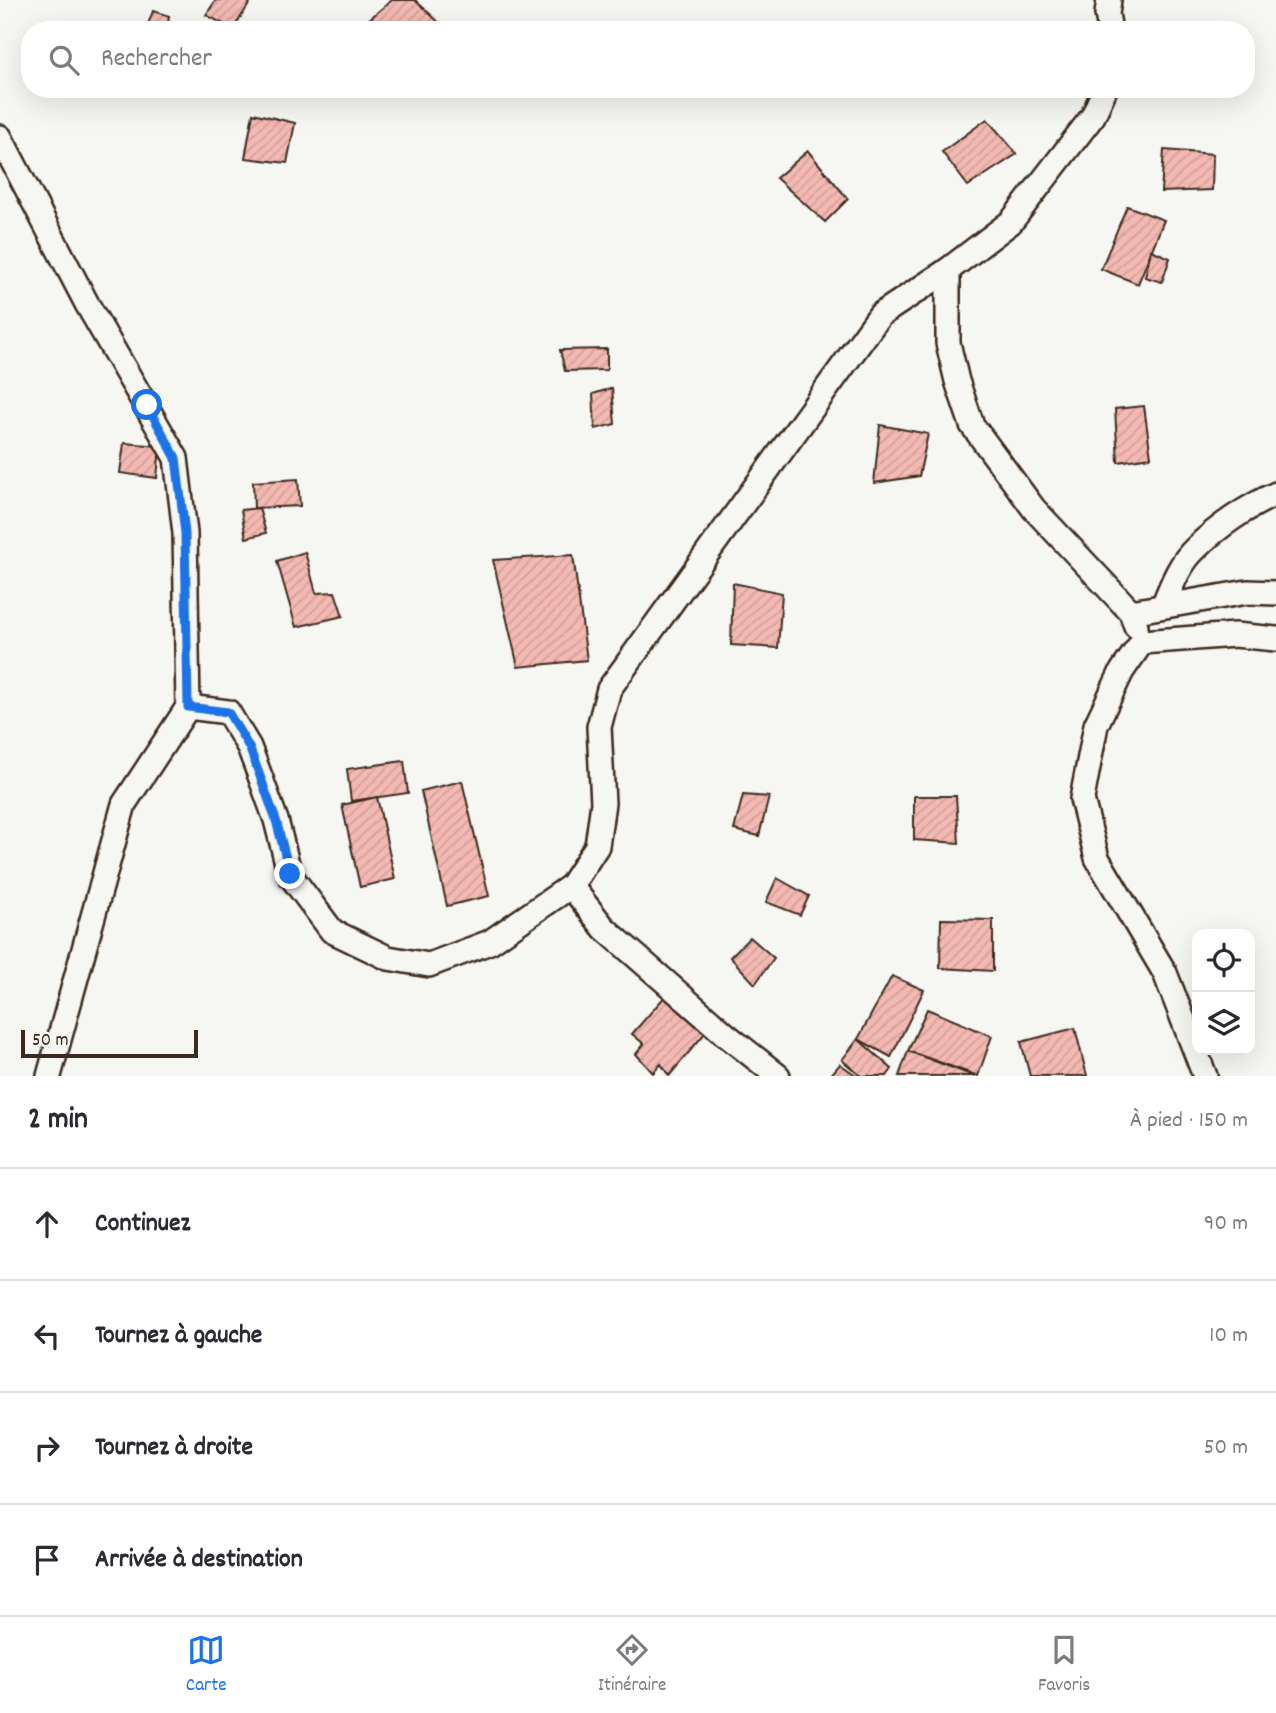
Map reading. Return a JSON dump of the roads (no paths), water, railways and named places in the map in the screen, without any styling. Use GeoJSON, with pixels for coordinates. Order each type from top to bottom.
{"type":"FeatureCollection","features":[{"type":"Feature","properties":{"kind":"street"},"geometry":{"type":"LineString","coordinates":[[1108,21],[1109,0]]}},
{"type":"Feature","properties":{"kind":"street"},"geometry":{"type":"LineString","coordinates":[[188,707],[228,712],[249,747],[276,820],[290,874],[332,931],[388,958],[429,965],[489,942],[571,886],[597,846],[603,803],[599,727],[609,689],[880,316],[948,270],[1011,222],[1093,116],[1101,98]]}},
{"type":"Feature","properties":{"kind":"street"},"geometry":{"type":"LineString","coordinates":[[0,137],[87,304],[176,458],[185,533],[188,707],[124,804],[49,1076]]}},
{"type":"Feature","properties":{"kind":"street"},"geometry":{"type":"LineString","coordinates":[[948,270],[948,343],[972,425],[1034,509],[1131,612],[1142,642]]}},
{"type":"Feature","properties":{"kind":"street"},"geometry":{"type":"LineString","coordinates":[[1163,606],[1174,579],[1193,550],[1242,512],[1276,494]]}},
{"type":"Feature","properties":{"kind":"street"},"geometry":{"type":"LineString","coordinates":[[1131,612],[1247,592],[1276,593]]}},
{"type":"Feature","properties":{"kind":"street"},"geometry":{"type":"LineString","coordinates":[[1142,642],[1235,635],[1276,639]]}},
{"type":"Feature","properties":{"kind":"street"},"geometry":{"type":"LineString","coordinates":[[1142,642],[1122,671],[1096,725],[1082,799],[1097,858],[1165,973],[1205,1076]]}},
{"type":"Feature","properties":{"kind":"street"},"geometry":{"type":"LineString","coordinates":[[571,886],[604,928],[725,1034],[778,1076]]}}]}
